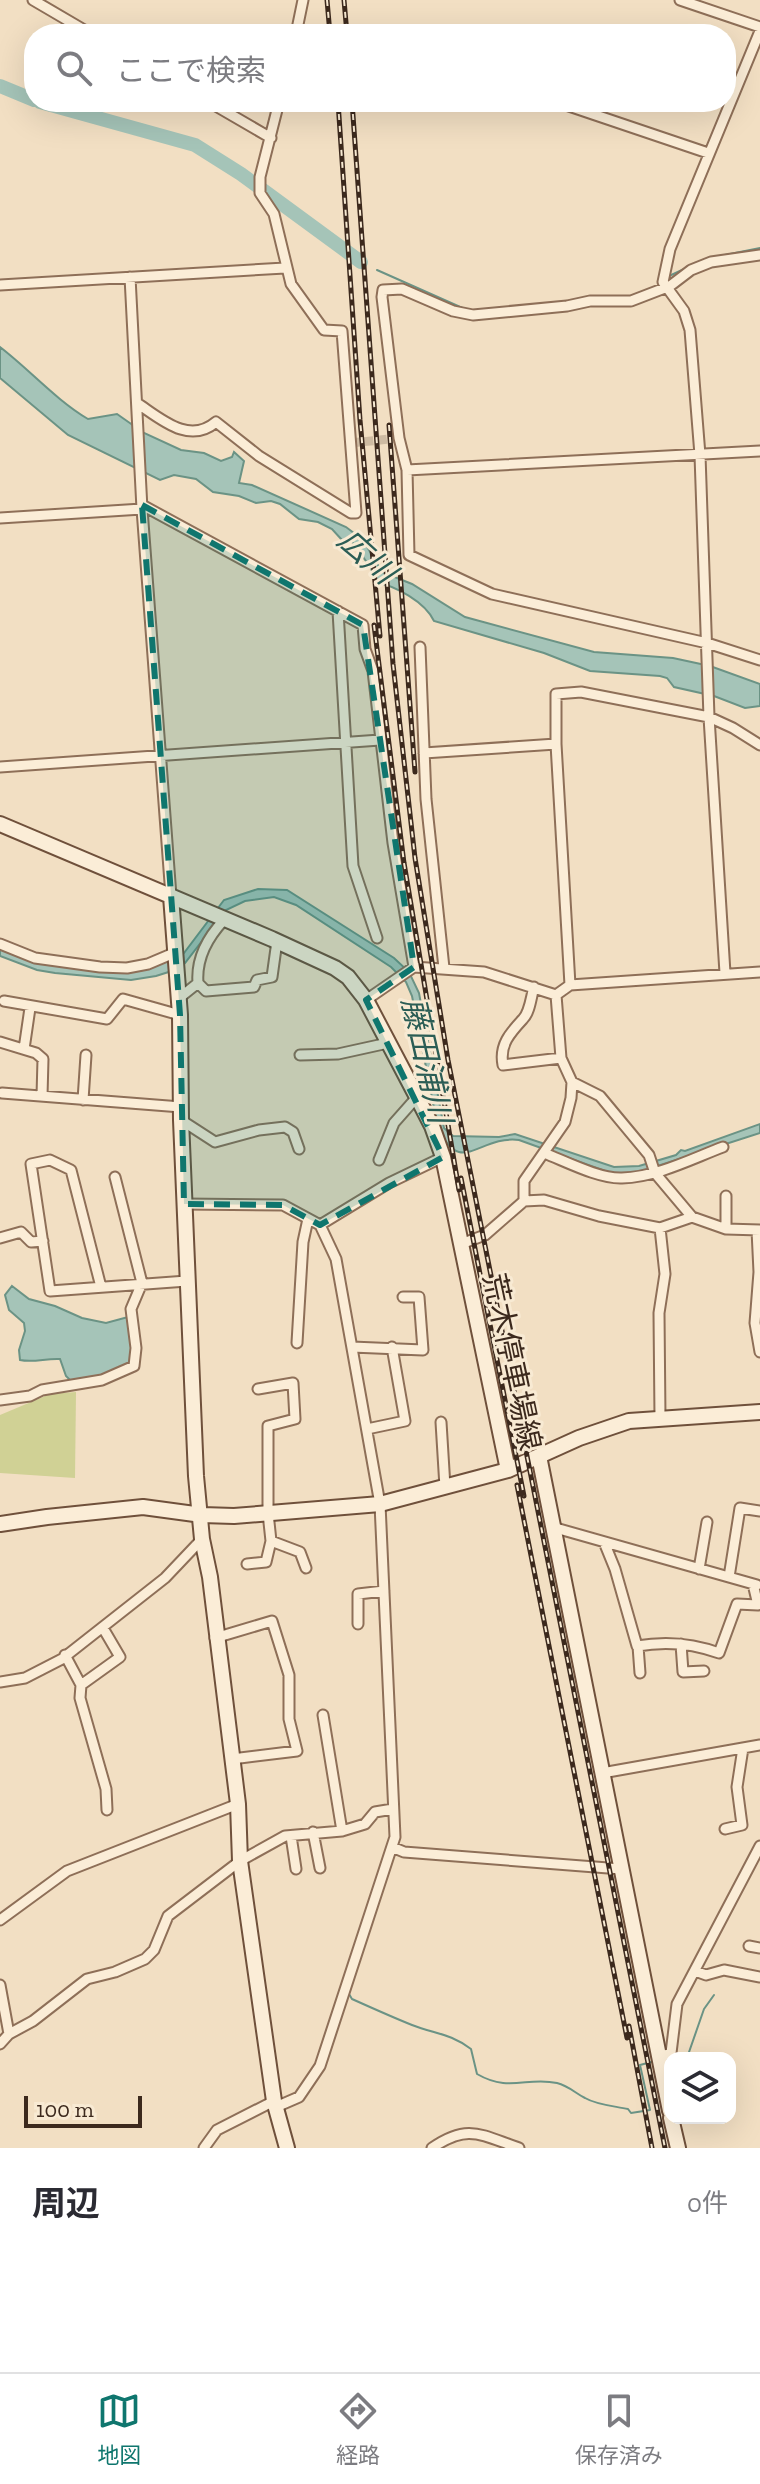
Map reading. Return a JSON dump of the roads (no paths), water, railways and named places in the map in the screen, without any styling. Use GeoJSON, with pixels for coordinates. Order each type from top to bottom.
{"type":"FeatureCollection","features":[{"type":"Feature","properties":{"kind":"main road","name":"荒木停車場線"},"geometry":{"type":"LineString","coordinates":[[0,824],[335,968],[348,977],[366,1000],[432,1126],[443,1157],[508,1470],[539,1456],[664,2082]]}},
{"type":"Feature","properties":{"kind":"main road"},"geometry":{"type":"LineString","coordinates":[[171,896],[180,1015],[184,1204],[196,1476],[238,1804],[240,1861],[275,2104],[287,2148]]}},
{"type":"Feature","properties":{"kind":"main road"},"geometry":{"type":"LineString","coordinates":[[539,1456],[629,1421],[760,1412]]}},
{"type":"Feature","properties":{"kind":"main road"},"geometry":{"type":"LineString","coordinates":[[0,1524],[143,1507],[202,1515],[380,1504],[508,1470]]}},
{"type":"Feature","properties":{"kind":"main road"},"geometry":{"type":"LineString","coordinates":[[672,2124],[678,2148]]}},
{"type":"Feature","properties":{"kind":"street"},"geometry":{"type":"LineString","coordinates":[[33,0],[74,24]]}},
{"type":"Feature","properties":{"kind":"street"},"geometry":{"type":"LineString","coordinates":[[298,24],[303,0]]}},
{"type":"Feature","properties":{"kind":"street"},"geometry":{"type":"LineString","coordinates":[[680,0],[760,29],[736,86]]}},
{"type":"Feature","properties":{"kind":"street"},"geometry":{"type":"LineString","coordinates":[[226,112],[271,138]]}},
{"type":"Feature","properties":{"kind":"street"},"geometry":{"type":"LineString","coordinates":[[137,403],[172,427],[198,432],[216,422],[259,456],[351,513],[356,513],[342,331],[324,330],[291,284],[274,214],[260,193],[260,177],[277,112]]}},
{"type":"Feature","properties":{"kind":"street"},"geometry":{"type":"LineString","coordinates":[[587,112],[708,153]]}},
{"type":"Feature","properties":{"kind":"street"},"geometry":{"type":"LineString","coordinates":[[725,112],[670,249],[663,282],[684,311],[690,330],[700,455],[709,714],[725,973]]}},
{"type":"Feature","properties":{"kind":"street"},"geometry":{"type":"LineString","coordinates":[[760,255],[711,262],[691,270],[666,287],[631,301],[590,301],[473,315],[453,311],[402,289],[383,290],[399,438],[407,470],[409,555],[492,594],[760,660]]}},
{"type":"Feature","properties":{"kind":"street"},"geometry":{"type":"LineString","coordinates":[[0,285],[285,268]]}},
{"type":"Feature","properties":{"kind":"street"},"geometry":{"type":"LineString","coordinates":[[130,277],[142,505],[171,896]]}},
{"type":"Feature","properties":{"kind":"street"},"geometry":{"type":"LineString","coordinates":[[407,470],[760,451]]}},
{"type":"Feature","properties":{"kind":"street"},"geometry":{"type":"LineString","coordinates":[[0,518],[142,505],[363,625],[365,649],[373,671],[393,843],[414,967]]}},
{"type":"Feature","properties":{"kind":"street"},"geometry":{"type":"LineString","coordinates":[[338,611],[353,866],[377,938]]}},
{"type":"Feature","properties":{"kind":"street"},"geometry":{"type":"LineString","coordinates":[[420,647],[424,753],[444,968]]}},
{"type":"Feature","properties":{"kind":"street"},"geometry":{"type":"LineString","coordinates":[[570,985],[556,744],[556,694],[581,692],[709,714],[760,745]]}},
{"type":"Feature","properties":{"kind":"street"},"geometry":{"type":"LineString","coordinates":[[0,767],[380,740]]}},
{"type":"Feature","properties":{"kind":"street"},"geometry":{"type":"LineString","coordinates":[[424,753],[556,744]]}},
{"type":"Feature","properties":{"kind":"street"},"geometry":{"type":"LineString","coordinates":[[178,999],[198,983],[200,961],[208,936],[224,920]]}},
{"type":"Feature","properties":{"kind":"street"},"geometry":{"type":"LineString","coordinates":[[198,983],[206,991],[254,987],[257,980],[272,977],[277,941]]}},
{"type":"Feature","properties":{"kind":"street"},"geometry":{"type":"LineString","coordinates":[[0,944],[35,958],[100,967],[127,968],[148,964],[174,953]]}},
{"type":"Feature","properties":{"kind":"street"},"geometry":{"type":"LineString","coordinates":[[366,1000],[414,967],[484,972],[556,995]]}},
{"type":"Feature","properties":{"kind":"street"},"geometry":{"type":"LineString","coordinates":[[556,995],[570,985],[760,972]]}},
{"type":"Feature","properties":{"kind":"street"},"geometry":{"type":"LineString","coordinates":[[534,987],[525,1018],[518,1023],[501,1052],[503,1065],[561,1058]]}},
{"type":"Feature","properties":{"kind":"street"},"geometry":{"type":"LineString","coordinates":[[524,1201],[524,1181],[565,1122],[571,1098],[572,1082],[561,1058],[556,995]]}},
{"type":"Feature","properties":{"kind":"street"},"geometry":{"type":"LineString","coordinates":[[4,1001],[30,1008],[107,1019],[123,999],[180,1015]]}},
{"type":"Feature","properties":{"kind":"street"},"geometry":{"type":"LineString","coordinates":[[24,1049],[30,1008]]}},
{"type":"Feature","properties":{"kind":"street"},"geometry":{"type":"LineString","coordinates":[[0,1042],[36,1053],[43,1059],[42,1096]]}},
{"type":"Feature","properties":{"kind":"street"},"geometry":{"type":"LineString","coordinates":[[300,1055],[338,1054],[388,1043]]}},
{"type":"Feature","properties":{"kind":"street"},"geometry":{"type":"LineString","coordinates":[[83,1100],[86,1055]]}},
{"type":"Feature","properties":{"kind":"street"},"geometry":{"type":"LineString","coordinates":[[572,1082],[600,1096],[649,1155],[655,1173],[692,1217],[726,1229],[759,1230],[755,1323],[760,1349]]}},
{"type":"Feature","properties":{"kind":"street"},"geometry":{"type":"LineString","coordinates":[[2,1093],[181,1113],[212,1141],[220,1142],[259,1130],[285,1127],[293,1132],[299,1149]]}},
{"type":"Feature","properties":{"kind":"street"},"geometry":{"type":"LineString","coordinates":[[379,1160],[394,1123],[417,1097]]}},
{"type":"Feature","properties":{"kind":"street"},"geometry":{"type":"LineString","coordinates":[[544,1153],[580,1168],[619,1178],[655,1173],[723,1147]]}},
{"type":"Feature","properties":{"kind":"street"},"geometry":{"type":"LineString","coordinates":[[320,1225],[389,1183],[443,1157]]}},
{"type":"Feature","properties":{"kind":"street"},"geometry":{"type":"LineString","coordinates":[[101,1287],[71,1170],[50,1160],[31,1164],[50,1291],[187,1281]]}},
{"type":"Feature","properties":{"kind":"street"},"geometry":{"type":"LineString","coordinates":[[0,1400],[102,1380],[134,1366],[136,1348],[131,1309],[142,1283],[115,1177]]}},
{"type":"Feature","properties":{"kind":"street"},"geometry":{"type":"LineString","coordinates":[[726,1196],[726,1229]]}},
{"type":"Feature","properties":{"kind":"street"},"geometry":{"type":"LineString","coordinates":[[461,1244],[489,1232],[524,1201],[544,1200],[599,1216],[660,1228],[692,1217]]}},
{"type":"Feature","properties":{"kind":"street"},"geometry":{"type":"LineString","coordinates":[[184,1204],[283,1205],[320,1225],[336,1259],[380,1504],[395,1837],[320,2066],[299,2097],[275,2104],[217,2130],[204,2148]]}},
{"type":"Feature","properties":{"kind":"street"},"geometry":{"type":"LineString","coordinates":[[297,1343],[303,1242],[308,1219]]}},
{"type":"Feature","properties":{"kind":"street"},"geometry":{"type":"LineString","coordinates":[[660,1228],[665,1274],[659,1313],[660,1418]]}},
{"type":"Feature","properties":{"kind":"street"},"geometry":{"type":"LineString","coordinates":[[0,1238],[21,1232],[31,1242],[43,1241]]}},
{"type":"Feature","properties":{"kind":"street"},"geometry":{"type":"LineString","coordinates":[[352,1347],[423,1350],[419,1297],[403,1297]]}},
{"type":"Feature","properties":{"kind":"street"},"geometry":{"type":"LineString","coordinates":[[367,1429],[405,1421],[392,1347]]}},
{"type":"Feature","properties":{"kind":"street"},"geometry":{"type":"LineString","coordinates":[[247,1564],[266,1562],[271,1541],[268,1426],[295,1419],[293,1383],[258,1389]]}},
{"type":"Feature","properties":{"kind":"street"},"geometry":{"type":"LineString","coordinates":[[441,1422],[445,1487]]}},
{"type":"Feature","properties":{"kind":"street"},"geometry":{"type":"LineString","coordinates":[[729,1577],[740,1508],[760,1511]]}},
{"type":"Feature","properties":{"kind":"street"},"geometry":{"type":"LineString","coordinates":[[699,1569],[707,1522]]}},
{"type":"Feature","properties":{"kind":"street"},"geometry":{"type":"LineString","coordinates":[[552,1527],[757,1585],[758,1605],[737,1604],[719,1653],[681,1644],[638,1646]]}},
{"type":"Feature","properties":{"kind":"street"},"geometry":{"type":"LineString","coordinates":[[0,1682],[25,1678],[65,1655],[173,1572],[202,1539]]}},
{"type":"Feature","properties":{"kind":"street"},"geometry":{"type":"LineString","coordinates":[[271,1541],[300,1552],[306,1568]]}},
{"type":"Feature","properties":{"kind":"street"},"geometry":{"type":"LineString","coordinates":[[604,1542],[638,1646],[640,1673]]}},
{"type":"Feature","properties":{"kind":"street"},"geometry":{"type":"LineString","coordinates":[[358,1624],[358,1594],[384,1591]]}},
{"type":"Feature","properties":{"kind":"street"},"geometry":{"type":"LineString","coordinates":[[215,1638],[272,1621],[289,1675],[289,1719],[297,1751],[232,1759]]}},
{"type":"Feature","properties":{"kind":"street"},"geometry":{"type":"LineString","coordinates":[[81,1685],[120,1657],[103,1628]]}},
{"type":"Feature","properties":{"kind":"street"},"geometry":{"type":"LineString","coordinates":[[681,1644],[683,1672],[704,1671]]}},
{"type":"Feature","properties":{"kind":"street"},"geometry":{"type":"LineString","coordinates":[[65,1655],[81,1685],[80,1698],[106,1789],[107,1810]]}},
{"type":"Feature","properties":{"kind":"street"},"geometry":{"type":"LineString","coordinates":[[323,1715],[342,1831]]}},
{"type":"Feature","properties":{"kind":"street"},"geometry":{"type":"LineString","coordinates":[[602,1773],[760,1745]]}},
{"type":"Feature","properties":{"kind":"street"},"geometry":{"type":"LineString","coordinates":[[725,1829],[742,1825],[737,1787],[743,1748]]}},
{"type":"Feature","properties":{"kind":"street"},"geometry":{"type":"LineString","coordinates":[[0,1920],[67,1871],[238,1804]]}},
{"type":"Feature","properties":{"kind":"street"},"geometry":{"type":"LineString","coordinates":[[0,2044],[9,2034],[33,2021],[87,1979],[115,1972],[145,1959],[154,1950],[168,1916],[240,1861],[285,1836],[342,1831],[365,1824],[375,1812],[393,1809]]}},
{"type":"Feature","properties":{"kind":"street"},"geometry":{"type":"LineString","coordinates":[[313,1832],[320,1868]]}},
{"type":"Feature","properties":{"kind":"street"},"geometry":{"type":"LineString","coordinates":[[291,1836],[296,1869]]}},
{"type":"Feature","properties":{"kind":"street"},"geometry":{"type":"LineString","coordinates":[[659,2057],[671,2053],[677,2004],[760,1846]]}},
{"type":"Feature","properties":{"kind":"street"},"geometry":{"type":"LineString","coordinates":[[392,1847],[404,1852],[621,1869]]}},
{"type":"Feature","properties":{"kind":"street"},"geometry":{"type":"LineString","coordinates":[[695,1971],[706,1975],[724,1970],[760,1977]]}},
{"type":"Feature","properties":{"kind":"street"},"geometry":{"type":"LineString","coordinates":[[0,1985],[9,2034]]}},
{"type":"Feature","properties":{"kind":"street"},"geometry":{"type":"LineString","coordinates":[[432,2148],[454,2134],[464,2132],[519,2148]]}},
{"type":"Feature","properties":{"kind":"water","name":"広川"},"geometry":{"type":"Polygon","coordinates":[[[0,347],[88,419],[117,414],[144,433],[181,450],[204,453],[221,461],[232,457],[234,452],[244,461],[239,483],[252,485],[346,527],[363,540],[382,572],[412,584],[465,617],[594,652],[673,658],[710,666],[760,684],[760,706],[745,708],[714,696],[674,687],[667,678],[660,676],[590,671],[544,653],[434,621],[424,607],[409,596],[375,582],[371,568],[352,542],[342,540],[332,529],[318,522],[299,519],[271,501],[256,503],[239,496],[213,492],[196,479],[174,475],[160,480],[68,435],[0,378],[0,347]]]}},
{"type":"Feature","properties":{"kind":"water","name":"藤田浦川"},"geometry":{"type":"Polygon","coordinates":[[[258,889],[287,890],[394,958],[409,972],[419,993],[444,1128],[453,1136],[499,1137],[515,1134],[614,1167],[639,1166],[760,1124],[760,1133],[622,1175],[519,1140],[505,1140],[472,1151],[455,1150],[446,1143],[438,1128],[412,996],[406,982],[391,967],[296,905],[274,897],[245,901],[226,910],[185,963],[178,969],[156,976],[131,980],[55,973],[37,970],[0,956],[0,947],[114,971],[178,956],[184,953],[224,900],[258,889]]]}},
{"type":"Feature","properties":{"kind":"water"},"geometry":{"type":"Polygon","coordinates":[[[12,1286],[29,1299],[82,1318],[106,1323],[128,1317],[135,1360],[113,1373],[71,1381],[60,1359],[20,1360],[19,1350],[25,1331],[24,1323],[9,1310],[5,1295],[12,1286]]]}},
{"type":"Feature","properties":{"kind":"waterway"},"geometry":{"type":"LineString","coordinates":[[0,86],[24,96]]}},
{"type":"Feature","properties":{"kind":"waterway"},"geometry":{"type":"LineString","coordinates":[[76,112],[195,145],[241,174],[361,262]]}},
{"type":"Feature","properties":{"kind":"waterway"},"geometry":{"type":"LineString","coordinates":[[715,257],[760,248]]}},
{"type":"Feature","properties":{"kind":"waterway"},"geometry":{"type":"LineString","coordinates":[[667,277],[697,263]]}},
{"type":"Feature","properties":{"kind":"waterway"},"geometry":{"type":"LineString","coordinates":[[377,270],[467,310]]}},
{"type":"Feature","properties":{"kind":"waterway"},"geometry":{"type":"LineString","coordinates":[[628,297],[645,291]]}},
{"type":"Feature","properties":{"kind":"waterway"},"geometry":{"type":"LineString","coordinates":[[557,303],[598,297]]}},
{"type":"Feature","properties":{"kind":"waterway"},"geometry":{"type":"LineString","coordinates":[[481,310],[535,305]]}},
{"type":"Feature","properties":{"kind":"waterway"},"geometry":{"type":"LineString","coordinates":[[349,1994],[352,1999],[463,2044],[471,2049],[477,2074],[489,2080],[557,2083],[590,2100],[628,2109],[631,2113],[650,2110],[640,2065],[655,2061]]}},
{"type":"Feature","properties":{"kind":"waterway"},"geometry":{"type":"LineString","coordinates":[[689,2052],[704,2009],[714,1995]]}},
{"type":"Feature","properties":{"kind":"tunnel"},"geometry":{"type":"LineString","coordinates":[[351,443],[399,438]]}},
{"type":"Feature","properties":{"kind":"railway"},"geometry":{"type":"LineString","coordinates":[[327,0],[329,24]]}},
{"type":"Feature","properties":{"kind":"railway"},"geometry":{"type":"LineString","coordinates":[[344,0],[346,24]]}},
{"type":"Feature","properties":{"kind":"railway"},"geometry":{"type":"LineString","coordinates":[[339,112],[360,420],[380,636]]}},
{"type":"Feature","properties":{"kind":"railway"},"geometry":{"type":"LineString","coordinates":[[353,112],[393,664],[415,858],[448,1060],[665,2148]]}},
{"type":"Feature","properties":{"kind":"railway"},"geometry":{"type":"LineString","coordinates":[[389,425],[415,772]]}},
{"type":"Feature","properties":{"kind":"railway"},"geometry":{"type":"LineString","coordinates":[[374,625],[404,863],[459,1190]]}},
{"type":"Feature","properties":{"kind":"railway"},"geometry":{"type":"LineString","coordinates":[[461,1178],[524,1496]]}},
{"type":"Feature","properties":{"kind":"railway"},"geometry":{"type":"LineString","coordinates":[[517,1485],[627,2038]]}},
{"type":"Feature","properties":{"kind":"railway"},"geometry":{"type":"LineString","coordinates":[[629,2026],[652,2148]]}}]}
